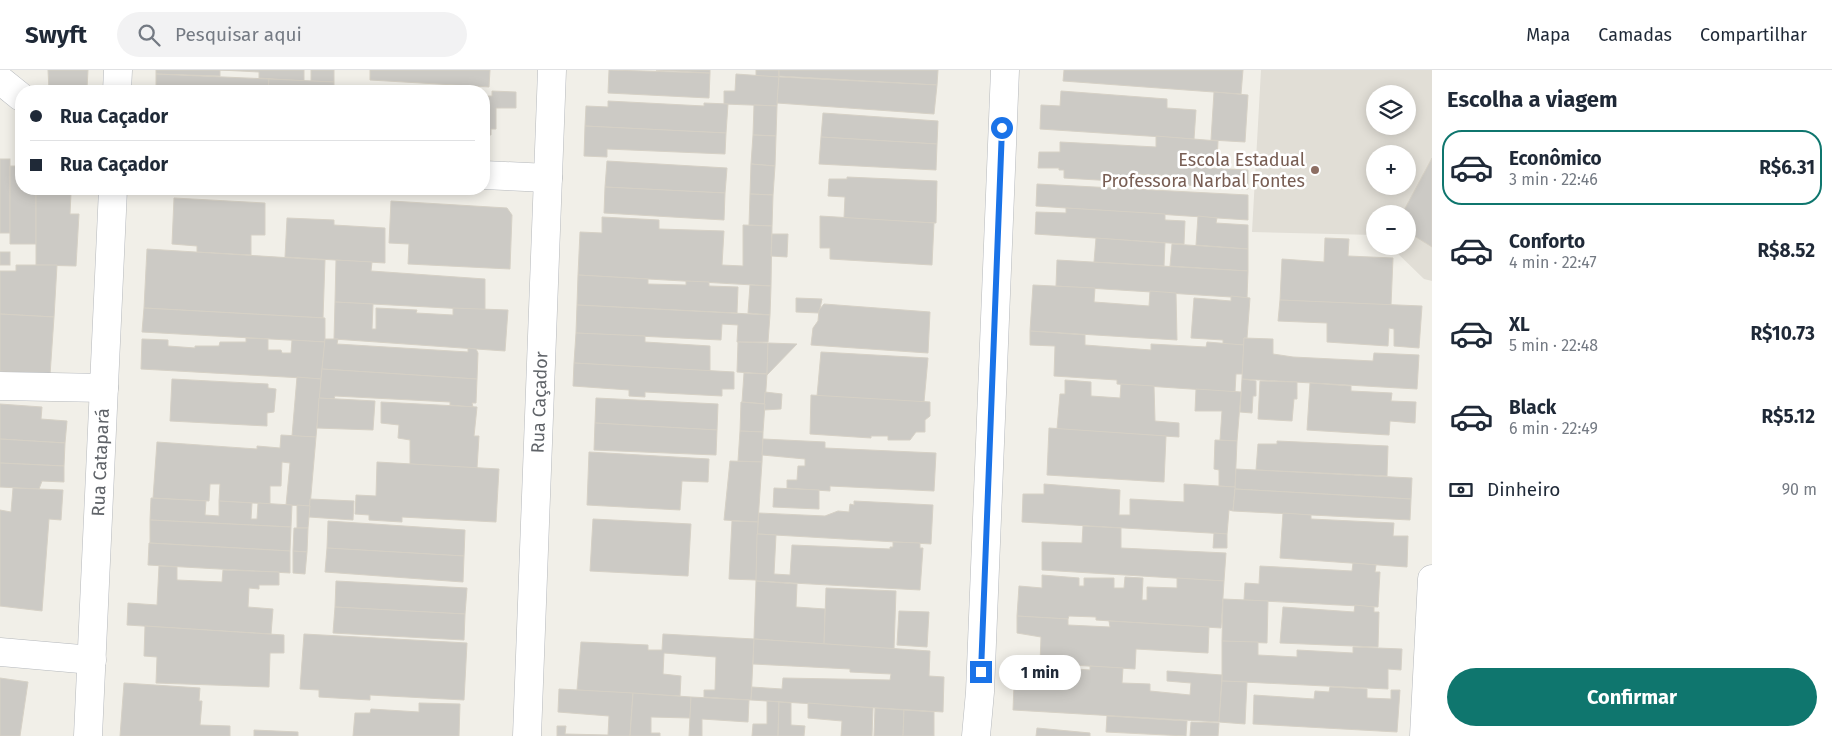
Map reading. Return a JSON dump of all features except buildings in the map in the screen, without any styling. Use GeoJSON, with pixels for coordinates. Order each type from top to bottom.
{"type":"FeatureCollection","features":[{"type":"Feature","properties":{"kind":"street"},"geometry":{"type":"LineString","coordinates":[[118,70],[118,85]]}},
{"type":"Feature","properties":{"kind":"street","name":"Rua Caçador"},"geometry":{"type":"LineString","coordinates":[[527,736],[552,70]]}},
{"type":"Feature","properties":{"kind":"street"},"geometry":{"type":"LineString","coordinates":[[976,736],[980,692],[1005,70]]}},
{"type":"Feature","properties":{"kind":"street"},"geometry":{"type":"LineString","coordinates":[[0,80],[15,92]]}},
{"type":"Feature","properties":{"kind":"street"},"geometry":{"type":"LineString","coordinates":[[490,175],[548,178]]}},
{"type":"Feature","properties":{"kind":"street","name":"Rua Catapará"},"geometry":{"type":"LineString","coordinates":[[88,736],[113,195]]}},
{"type":"Feature","properties":{"kind":"street"},"geometry":{"type":"LineString","coordinates":[[0,386],[104,388]]}},
{"type":"Feature","properties":{"kind":"street"},"geometry":{"type":"LineString","coordinates":[[1424,736],[1432,579]]}},
{"type":"Feature","properties":{"kind":"street"},"geometry":{"type":"LineString","coordinates":[[0,652],[92,660]]}},
{"type":"Feature","properties":{"kind":"shaded area","name":"Escola Estadual Professora Narbal Fontes"},"geometry":{"type":"Polygon","coordinates":[[[1261,70],[1432,70],[1432,281],[1424,279],[1399,255],[1416,255],[1416,205],[1366,205],[1366,235],[1252,232],[1261,70]]]}},
{"type":"Feature","properties":{"kind":"place","name":"Escola Estadual Professora Narbal Fontes"},"geometry":{"type":"Point","coordinates":[1315,170]}},
{"type":"Feature","properties":{"kind":"route"},"geometry":{"type":"LineString","coordinates":[[981,672],[1002,128]]}}]}
